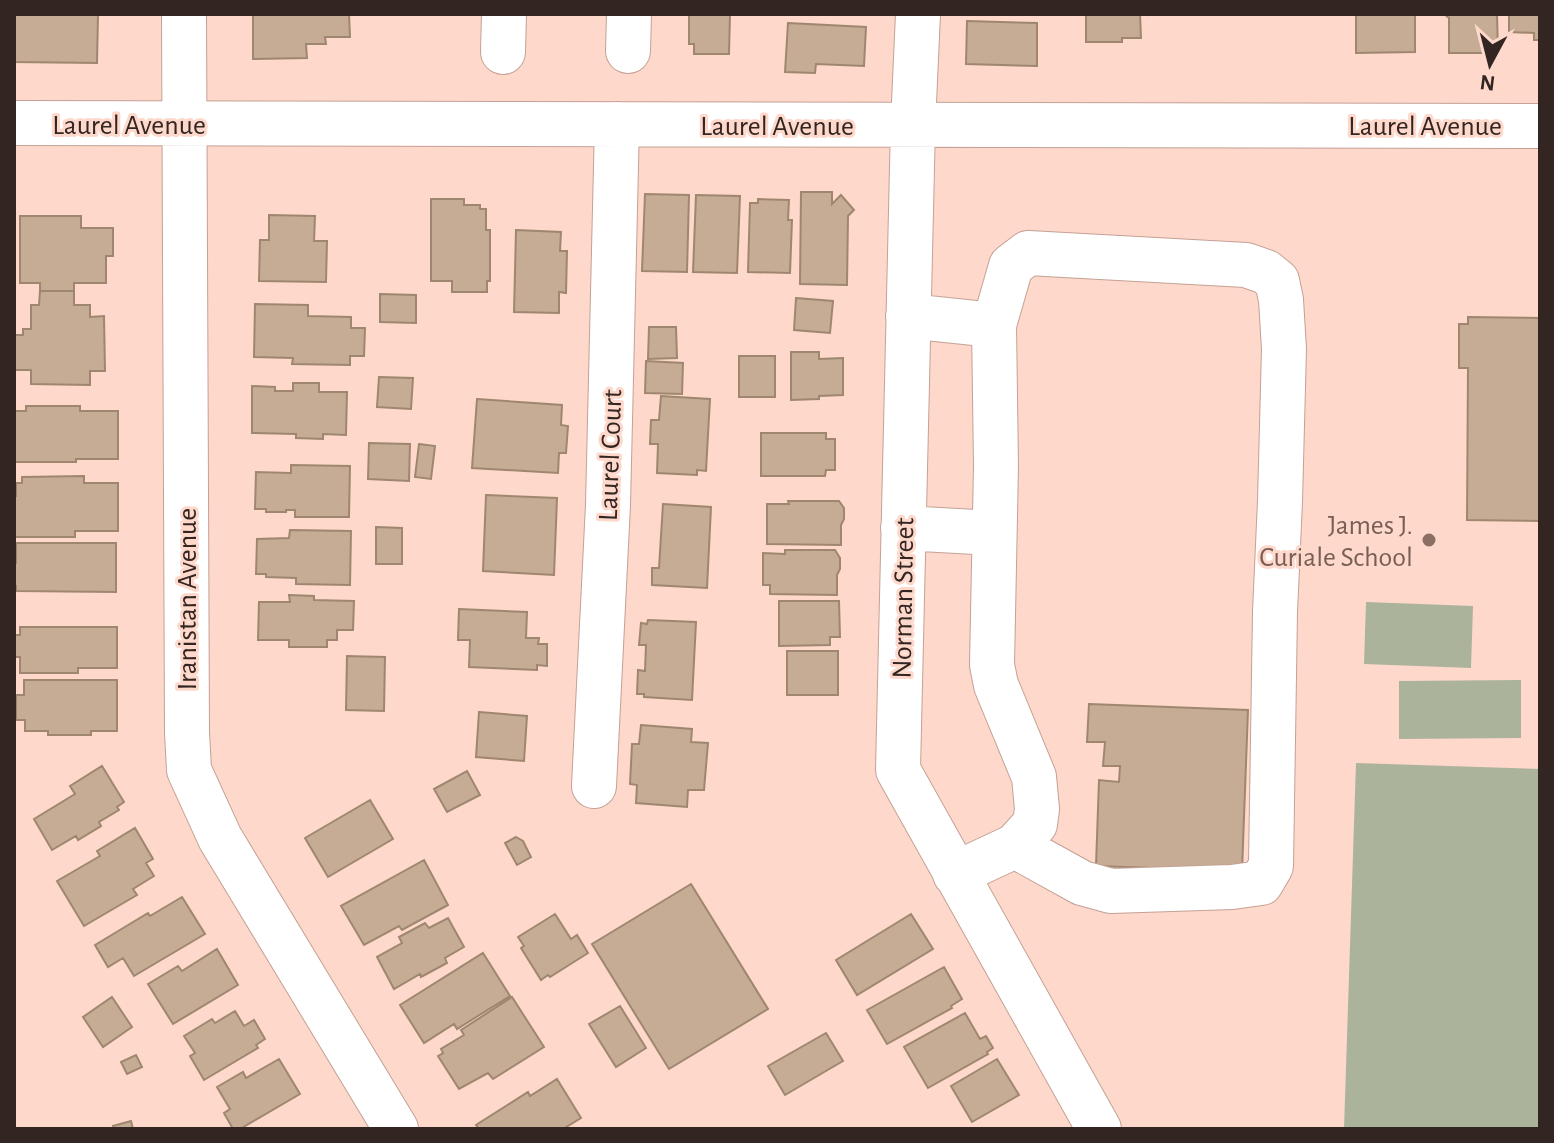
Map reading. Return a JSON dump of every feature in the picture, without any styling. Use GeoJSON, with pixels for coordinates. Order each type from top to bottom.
{"type":"FeatureCollection","features":[{"type":"Feature","properties":{"kind":"street","name":"Iranistan Avenue"},"geometry":{"type":"LineString","coordinates":[[184,14],[189,770],[220,838],[396,1129]]}},
{"type":"Feature","properties":{"kind":"street","name":"Norman Street"},"geometry":{"type":"LineString","coordinates":[[918,14],[898,770],[1099,1129]]}},
{"type":"Feature","properties":{"kind":"street","name":"Laurel Avenue"},"geometry":{"type":"LineString","coordinates":[[14,123],[1540,126]]}},
{"type":"Feature","properties":{"kind":"street","name":"Laurel Court"},"geometry":{"type":"LineString","coordinates":[[594,786],[608,505],[617,124]]}},
{"type":"Feature","properties":{"kind":"street"},"geometry":{"type":"LineString","coordinates":[[955,874],[1015,846],[1035,824],[1037,809],[1034,777],[996,685],[992,665],[996,466],[994,325],[1011,266],[1028,253],[1246,265],[1266,272],[1277,281],[1284,349],[1271,866],[1261,883],[1232,887],[1111,891],[1082,883],[1015,846]]}},
{"type":"Feature","properties":{"kind":"street"},"geometry":{"type":"LineString","coordinates":[[908,316],[994,325]]}},
{"type":"Feature","properties":{"kind":"street"},"geometry":{"type":"LineString","coordinates":[[903,528],[994,533]]}},
{"type":"Feature","properties":{"kind":"green space"},"geometry":{"type":"Polygon","coordinates":[[[1366,602],[1473,606],[1471,668],[1364,664],[1366,602]]]}},
{"type":"Feature","properties":{"kind":"green space"},"geometry":{"type":"Polygon","coordinates":[[[1521,680],[1521,738],[1399,739],[1399,681],[1521,680]]]}},
{"type":"Feature","properties":{"kind":"green space"},"geometry":{"type":"Polygon","coordinates":[[[1356,763],[1540,769],[1540,1129],[1344,1129],[1356,763]]]}},
{"type":"Feature","properties":{"kind":"building"},"geometry":{"type":"Polygon","coordinates":[[[14,14],[111,14],[98,15],[97,63],[14,62],[14,14]]]}},
{"type":"Feature","properties":{"kind":"building"},"geometry":{"type":"Polygon","coordinates":[[[253,14],[349,14],[350,37],[325,37],[326,44],[306,44],[307,58],[253,59],[253,14]]]}},
{"type":"Feature","properties":{"kind":"building"},"geometry":{"type":"Polygon","coordinates":[[[689,14],[730,14],[729,54],[694,54],[694,44],[689,44],[689,14]]]}},
{"type":"Feature","properties":{"kind":"building"},"geometry":{"type":"Polygon","coordinates":[[[1086,14],[1140,14],[1141,38],[1122,38],[1122,42],[1086,42],[1086,14]]]}},
{"type":"Feature","properties":{"kind":"building"},"geometry":{"type":"Polygon","coordinates":[[[1356,14],[1415,14],[1415,52],[1356,53],[1356,14]]]}},
{"type":"Feature","properties":{"kind":"building"},"geometry":{"type":"Polygon","coordinates":[[[1444,14],[1497,14],[1498,53],[1449,53],[1449,18],[1444,14]]]}},
{"type":"Feature","properties":{"kind":"building"},"geometry":{"type":"Polygon","coordinates":[[[1509,14],[1540,14],[1540,40],[1534,40],[1534,33],[1509,32],[1509,14]]]}},
{"type":"Feature","properties":{"kind":"building"},"geometry":{"type":"Polygon","coordinates":[[[967,21],[1037,23],[1037,66],[966,64],[967,21]]]}},
{"type":"Feature","properties":{"kind":"building"},"geometry":{"type":"Polygon","coordinates":[[[788,23],[866,27],[864,66],[816,64],[815,73],[785,72],[788,23]]]}},
{"type":"Feature","properties":{"kind":"building"},"geometry":{"type":"Polygon","coordinates":[[[801,192],[832,192],[832,204],[841,195],[854,210],[848,216],[847,285],[800,284],[801,192]]]}},
{"type":"Feature","properties":{"kind":"building"},"geometry":{"type":"Polygon","coordinates":[[[645,194],[689,195],[687,272],[642,271],[645,194]]]}},
{"type":"Feature","properties":{"kind":"building"},"geometry":{"type":"Polygon","coordinates":[[[696,195],[740,196],[737,273],[693,272],[696,195]]]}},
{"type":"Feature","properties":{"kind":"building"},"geometry":{"type":"Polygon","coordinates":[[[431,199],[464,199],[464,205],[480,205],[480,209],[486,209],[486,230],[490,230],[490,281],[487,281],[487,292],[452,292],[452,281],[431,281],[431,199]]]}},
{"type":"Feature","properties":{"kind":"building"},"geometry":{"type":"Polygon","coordinates":[[[758,199],[789,200],[788,220],[792,220],[790,273],[748,272],[750,203],[758,203],[758,199]]]}},
{"type":"Feature","properties":{"kind":"building"},"geometry":{"type":"Polygon","coordinates":[[[269,215],[315,216],[314,241],[327,241],[326,282],[259,281],[260,240],[269,240],[269,215]]]}},
{"type":"Feature","properties":{"kind":"building"},"geometry":{"type":"Polygon","coordinates":[[[20,216],[81,216],[81,228],[113,228],[113,256],[106,256],[106,283],[74,283],[74,291],[40,291],[40,283],[20,283],[20,216]]]}},
{"type":"Feature","properties":{"kind":"building"},"geometry":{"type":"Polygon","coordinates":[[[516,230],[561,232],[560,251],[567,251],[566,293],[559,292],[559,313],[514,312],[516,230]]]}},
{"type":"Feature","properties":{"kind":"building"},"geometry":{"type":"Polygon","coordinates":[[[40,291],[74,291],[74,305],[90,305],[90,317],[104,316],[105,371],[90,371],[90,385],[31,384],[31,370],[14,370],[14,335],[23,335],[23,329],[31,329],[31,305],[39,305],[40,291]]]}},
{"type":"Feature","properties":{"kind":"building"},"geometry":{"type":"Polygon","coordinates":[[[380,294],[416,295],[416,323],[380,322],[380,294]]]}},
{"type":"Feature","properties":{"kind":"building"},"geometry":{"type":"Polygon","coordinates":[[[796,298],[833,301],[830,333],[794,330],[796,298]]]}},
{"type":"Feature","properties":{"kind":"building"},"geometry":{"type":"Polygon","coordinates":[[[255,304],[308,305],[308,316],[351,317],[351,328],[365,328],[364,356],[350,356],[350,365],[292,364],[293,358],[254,357],[255,304]]]}},
{"type":"Feature","properties":{"kind":"building"},"geometry":{"type":"Polygon","coordinates":[[[1468,317],[1540,318],[1540,521],[1467,520],[1468,368],[1459,368],[1459,324],[1468,324],[1468,317]]]}},
{"type":"Feature","properties":{"kind":"building"},"geometry":{"type":"Polygon","coordinates":[[[649,327],[676,327],[677,358],[648,359],[649,327]]]}},
{"type":"Feature","properties":{"kind":"building"},"geometry":{"type":"Polygon","coordinates":[[[791,352],[819,352],[819,359],[843,358],[843,395],[791,400],[791,352]]]}},
{"type":"Feature","properties":{"kind":"building"},"geometry":{"type":"Polygon","coordinates":[[[739,356],[775,356],[775,397],[739,397],[739,356]]]}},
{"type":"Feature","properties":{"kind":"building"},"geometry":{"type":"Polygon","coordinates":[[[646,361],[683,363],[682,394],[645,393],[646,361]]]}},
{"type":"Feature","properties":{"kind":"building"},"geometry":{"type":"Polygon","coordinates":[[[379,377],[413,378],[411,409],[377,407],[379,377]]]}},
{"type":"Feature","properties":{"kind":"building"},"geometry":{"type":"Polygon","coordinates":[[[293,383],[319,383],[319,392],[347,392],[346,435],[323,434],[323,439],[296,438],[296,434],[252,433],[252,386],[293,391],[293,383]]]}},
{"type":"Feature","properties":{"kind":"building"},"geometry":{"type":"Polygon","coordinates":[[[661,396],[710,399],[706,471],[697,470],[697,475],[657,473],[658,444],[650,444],[651,420],[659,420],[661,396]]]}},
{"type":"Feature","properties":{"kind":"building"},"geometry":{"type":"Polygon","coordinates":[[[477,399],[562,405],[561,425],[568,426],[566,453],[559,453],[558,473],[472,468],[477,399]]]}},
{"type":"Feature","properties":{"kind":"building"},"geometry":{"type":"Polygon","coordinates":[[[26,406],[80,406],[80,411],[118,411],[118,459],[14,462],[14,411],[26,411],[26,406]]]}},
{"type":"Feature","properties":{"kind":"building"},"geometry":{"type":"Polygon","coordinates":[[[761,433],[826,433],[826,439],[835,439],[835,470],[826,470],[825,476],[761,476],[761,433]]]}},
{"type":"Feature","properties":{"kind":"building"},"geometry":{"type":"Polygon","coordinates":[[[369,443],[410,444],[409,481],[368,479],[369,443]]]}},
{"type":"Feature","properties":{"kind":"building"},"geometry":{"type":"Polygon","coordinates":[[[419,444],[435,446],[431,479],[415,477],[419,444]]]}},
{"type":"Feature","properties":{"kind":"building"},"geometry":{"type":"Polygon","coordinates":[[[291,465],[350,466],[349,517],[295,517],[295,510],[266,512],[266,509],[255,509],[256,472],[291,473],[291,465]]]}},
{"type":"Feature","properties":{"kind":"building"},"geometry":{"type":"Polygon","coordinates":[[[84,476],[84,483],[118,483],[118,531],[75,531],[75,537],[14,537],[14,496],[16,483],[22,483],[22,477],[84,476]]]}},
{"type":"Feature","properties":{"kind":"building"},"geometry":{"type":"Polygon","coordinates":[[[486,495],[557,498],[554,575],[483,571],[486,495]]]}},
{"type":"Feature","properties":{"kind":"building"},"geometry":{"type":"Polygon","coordinates":[[[788,501],[839,501],[844,508],[841,545],[767,544],[767,504],[789,504],[788,501]]]}},
{"type":"Feature","properties":{"kind":"building"},"geometry":{"type":"Polygon","coordinates":[[[663,504],[711,507],[707,588],[652,585],[652,568],[659,568],[663,504]]]}},
{"type":"Feature","properties":{"kind":"building"},"geometry":{"type":"Polygon","coordinates":[[[376,527],[402,528],[402,564],[376,564],[376,527]]]}},
{"type":"Feature","properties":{"kind":"building"},"geometry":{"type":"Polygon","coordinates":[[[290,530],[351,531],[350,585],[296,584],[296,578],[256,574],[257,539],[289,538],[290,530]]]}},
{"type":"Feature","properties":{"kind":"building"},"geometry":{"type":"Polygon","coordinates":[[[16,543],[116,543],[116,592],[16,591],[16,543]]]}},
{"type":"Feature","properties":{"kind":"building"},"geometry":{"type":"Polygon","coordinates":[[[785,550],[835,550],[840,558],[837,595],[770,594],[770,585],[763,585],[763,553],[785,554],[785,550]]]}},
{"type":"Feature","properties":{"kind":"building"},"geometry":{"type":"Polygon","coordinates":[[[289,595],[314,596],[314,600],[354,601],[353,630],[337,630],[337,640],[327,640],[327,647],[289,647],[289,640],[258,640],[259,602],[290,602],[289,595]]]}},
{"type":"Feature","properties":{"kind":"building"},"geometry":{"type":"Polygon","coordinates":[[[779,601],[839,601],[840,637],[830,637],[830,645],[779,646],[779,601]]]}},
{"type":"Feature","properties":{"kind":"building"},"geometry":{"type":"Polygon","coordinates":[[[459,609],[527,612],[526,638],[539,638],[538,644],[547,644],[547,666],[537,665],[537,670],[469,667],[470,640],[458,640],[459,609]]]}},
{"type":"Feature","properties":{"kind":"building"},"geometry":{"type":"Polygon","coordinates":[[[648,620],[696,622],[692,700],[637,694],[638,670],[645,671],[646,645],[639,645],[641,623],[647,624],[648,620]]]}},
{"type":"Feature","properties":{"kind":"building"},"geometry":{"type":"Polygon","coordinates":[[[20,627],[117,627],[117,668],[78,668],[78,673],[20,673],[20,657],[14,657],[14,635],[20,635],[20,627]]]}},
{"type":"Feature","properties":{"kind":"building"},"geometry":{"type":"Polygon","coordinates":[[[787,651],[838,651],[838,695],[787,695],[787,651]]]}},
{"type":"Feature","properties":{"kind":"building"},"geometry":{"type":"Polygon","coordinates":[[[347,656],[385,657],[384,711],[346,710],[347,656]]]}},
{"type":"Feature","properties":{"kind":"building"},"geometry":{"type":"Polygon","coordinates":[[[24,680],[117,680],[117,731],[91,731],[91,735],[48,735],[48,731],[25,731],[25,720],[16,720],[16,695],[24,695],[24,680]]]}},
{"type":"Feature","properties":{"kind":"building"},"geometry":{"type":"Polygon","coordinates":[[[1089,704],[1248,710],[1242,871],[1096,866],[1099,780],[1119,782],[1120,766],[1103,766],[1105,742],[1087,742],[1089,704]]]}},
{"type":"Feature","properties":{"kind":"building"},"geometry":{"type":"Polygon","coordinates":[[[479,712],[527,716],[524,761],[476,757],[479,712]]]}},
{"type":"Feature","properties":{"kind":"building"},"geometry":{"type":"Polygon","coordinates":[[[641,725],[692,729],[691,742],[708,743],[704,790],[688,790],[687,807],[636,803],[637,785],[630,784],[632,744],[639,744],[641,725]]]}},
{"type":"Feature","properties":{"kind":"building"},"geometry":{"type":"Polygon","coordinates":[[[102,766],[124,802],[117,807],[119,810],[99,822],[101,826],[78,840],[76,836],[52,850],[34,819],[75,794],[70,786],[102,766]]]}},
{"type":"Feature","properties":{"kind":"building"},"geometry":{"type":"Polygon","coordinates":[[[467,771],[480,795],[447,812],[434,789],[467,771]]]}},
{"type":"Feature","properties":{"kind":"building"},"geometry":{"type":"Polygon","coordinates":[[[370,800],[393,839],[328,877],[305,838],[370,800]]]}},
{"type":"Feature","properties":{"kind":"building"},"geometry":{"type":"Polygon","coordinates":[[[135,828],[153,859],[146,863],[154,876],[133,889],[137,895],[84,926],[57,881],[100,856],[97,851],[135,828]]]}},
{"type":"Feature","properties":{"kind":"building"},"geometry":{"type":"Polygon","coordinates":[[[516,837],[523,841],[531,857],[517,865],[505,843],[516,837]]]}},
{"type":"Feature","properties":{"kind":"building"},"geometry":{"type":"Polygon","coordinates":[[[424,860],[448,905],[402,930],[399,926],[364,945],[341,906],[424,860]]]}},
{"type":"Feature","properties":{"kind":"building"},"geometry":{"type":"Polygon","coordinates":[[[691,884],[768,1009],[669,1069],[592,944],[691,884]]]}},
{"type":"Feature","properties":{"kind":"building"},"geometry":{"type":"Polygon","coordinates":[[[182,897],[205,934],[134,976],[123,958],[108,967],[95,945],[148,913],[150,916],[182,897]]]}},
{"type":"Feature","properties":{"kind":"building"},"geometry":{"type":"Polygon","coordinates":[[[555,914],[571,939],[577,935],[588,953],[541,980],[521,948],[524,946],[518,937],[555,914]]]}},
{"type":"Feature","properties":{"kind":"building"},"geometry":{"type":"Polygon","coordinates":[[[911,914],[933,949],[857,995],[836,960],[911,914]]]}},
{"type":"Feature","properties":{"kind":"building"},"geometry":{"type":"Polygon","coordinates":[[[448,918],[464,947],[445,958],[447,963],[394,989],[377,957],[402,943],[399,937],[425,923],[429,928],[448,918]]]}},
{"type":"Feature","properties":{"kind":"building"},"geometry":{"type":"Polygon","coordinates":[[[217,949],[238,985],[173,1024],[148,984],[178,966],[182,971],[217,949]]]}},
{"type":"Feature","properties":{"kind":"building"},"geometry":{"type":"Polygon","coordinates":[[[483,953],[510,996],[457,1029],[454,1024],[424,1043],[400,1005],[483,953]]]}},
{"type":"Feature","properties":{"kind":"building"},"geometry":{"type":"Polygon","coordinates":[[[944,967],[962,999],[952,1008],[887,1044],[867,1010],[944,967]]]}},
{"type":"Feature","properties":{"kind":"building"},"geometry":{"type":"Polygon","coordinates":[[[112,997],[132,1027],[103,1047],[83,1017],[112,997]]]}},
{"type":"Feature","properties":{"kind":"building"},"geometry":{"type":"Polygon","coordinates":[[[512,997],[544,1047],[493,1079],[488,1073],[459,1089],[438,1056],[443,1053],[441,1049],[464,1035],[461,1030],[512,997]]]}},
{"type":"Feature","properties":{"kind":"building"},"geometry":{"type":"Polygon","coordinates":[[[620,1006],[646,1048],[616,1067],[589,1024],[620,1006]]]}},
{"type":"Feature","properties":{"kind":"building"},"geometry":{"type":"Polygon","coordinates":[[[235,1011],[244,1026],[254,1020],[265,1039],[256,1045],[258,1048],[204,1080],[190,1056],[195,1053],[184,1036],[212,1019],[215,1023],[235,1011]]]}},
{"type":"Feature","properties":{"kind":"building"},"geometry":{"type":"Polygon","coordinates":[[[965,1013],[980,1039],[986,1036],[993,1048],[988,1054],[928,1088],[904,1047],[965,1013]]]}},
{"type":"Feature","properties":{"kind":"building"},"geometry":{"type":"Polygon","coordinates":[[[826,1033],[843,1061],[785,1095],[768,1066],[826,1033]]]}},
{"type":"Feature","properties":{"kind":"building"},"geometry":{"type":"Polygon","coordinates":[[[136,1055],[142,1067],[127,1074],[121,1062],[136,1055]]]}},
{"type":"Feature","properties":{"kind":"building"},"geometry":{"type":"Polygon","coordinates":[[[279,1059],[300,1094],[240,1129],[233,1129],[224,1113],[230,1109],[217,1087],[243,1072],[246,1078],[279,1059]]]}},
{"type":"Feature","properties":{"kind":"building"},"geometry":{"type":"Polygon","coordinates":[[[997,1059],[1019,1095],[972,1122],[951,1086],[997,1059]]]}},
{"type":"Feature","properties":{"kind":"building"},"geometry":{"type":"Polygon","coordinates":[[[557,1079],[581,1118],[563,1129],[479,1129],[476,1125],[528,1092],[530,1096],[557,1079]]]}},
{"type":"Feature","properties":{"kind":"building"},"geometry":{"type":"Polygon","coordinates":[[[131,1121],[133,1129],[114,1129],[113,1126],[131,1121]]]}},
{"type":"Feature","properties":{"kind":"place","name":"James J. Curiale School"},"geometry":{"type":"Point","coordinates":[1429,540]}}]}
